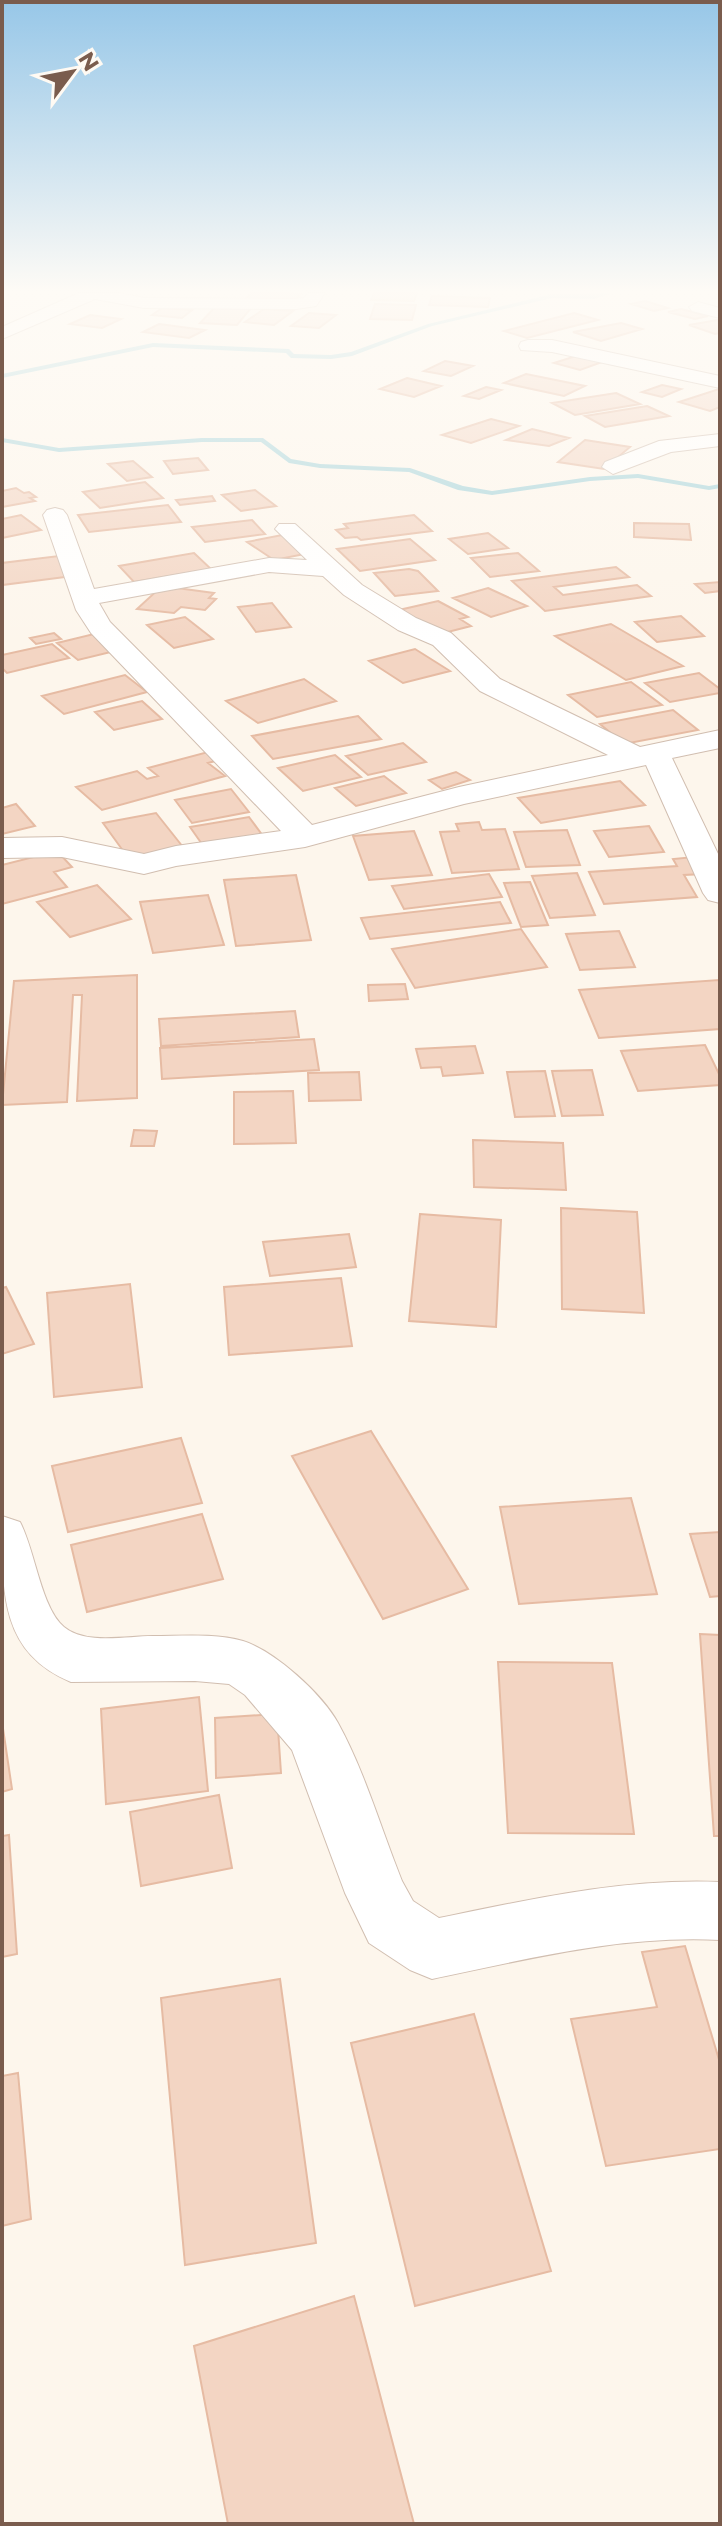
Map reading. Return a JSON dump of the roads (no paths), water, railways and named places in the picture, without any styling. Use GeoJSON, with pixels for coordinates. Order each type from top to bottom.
{"type":"FeatureCollection","features":[{"type":"Feature","properties":{"kind":"street"},"geometry":{"type":"LineString","coordinates":[[613,467],[667,446],[720,440]]}},
{"type":"Feature","properties":{"kind":"street"},"geometry":{"type":"LineString","coordinates":[[55,515],[85,598],[100,627],[305,837]]}},
{"type":"Feature","properties":{"kind":"street"},"geometry":{"type":"LineString","coordinates":[[287,529],[329,569],[382,610],[442,639],[490,685],[647,756],[720,893]]}},
{"type":"Feature","properties":{"kind":"street"},"geometry":{"type":"LineString","coordinates":[[85,598],[269,565],[329,569]]}},
{"type":"Feature","properties":{"kind":"street"},"geometry":{"type":"LineString","coordinates":[[2,848],[72,848],[144,864],[176,856],[305,837],[459,796],[720,739]]}},
{"type":"Feature","properties":{"kind":"street"},"geometry":{"type":"LineString","coordinates":[[2,1536],[26,1616],[43,1642],[71,1659],[195,1658],[240,1663],[265,1679],[316,1737],[376,1893],[391,1922],[432,1949],[595,1917],[691,1908],[720,1911]]}},
{"type":"Feature","properties":{"kind":"waterway"},"geometry":{"type":"LineString","coordinates":[[2,440],[59,450],[202,440],[263,440],[289,461],[320,466],[410,470],[461,488],[492,493],[590,479],[638,476],[709,488],[720,486]]}}]}
